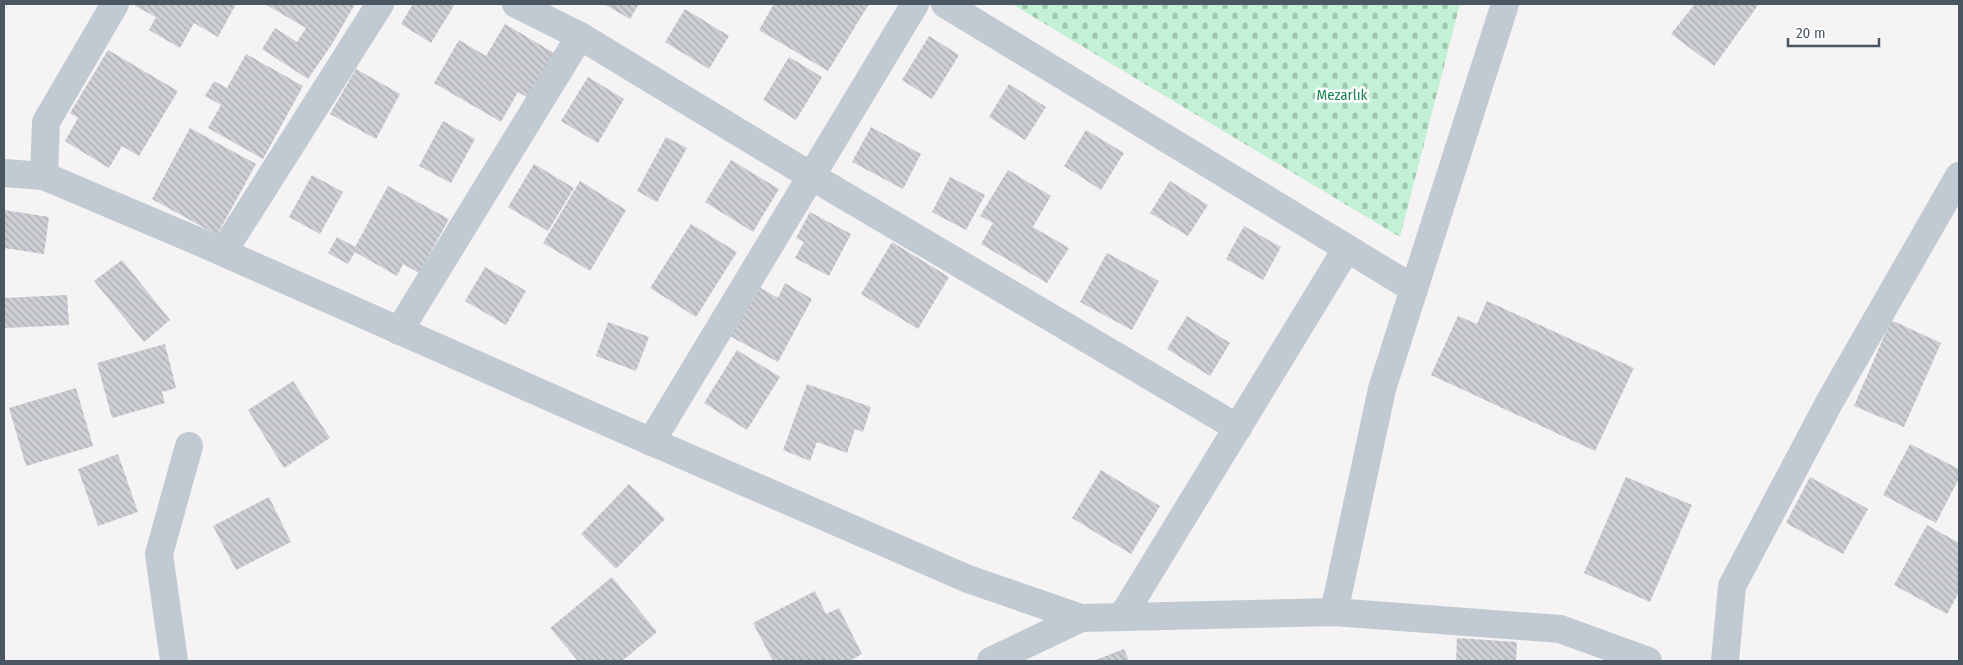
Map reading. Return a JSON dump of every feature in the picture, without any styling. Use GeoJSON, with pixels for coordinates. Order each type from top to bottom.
{"type":"FeatureCollection","features":[{"type":"Feature","properties":{"kind":"street"},"geometry":{"type":"LineString","coordinates":[[44,176],[46,122],[115,4]]}},
{"type":"Feature","properties":{"kind":"street"},"geometry":{"type":"LineString","coordinates":[[223,252],[380,4]]}},
{"type":"Feature","properties":{"kind":"street"},"geometry":{"type":"LineString","coordinates":[[516,4],[580,36],[811,176],[1238,428]]}},
{"type":"Feature","properties":{"kind":"street"},"geometry":{"type":"LineString","coordinates":[[651,442],[915,4]]}},
{"type":"Feature","properties":{"kind":"street"},"geometry":{"type":"LineString","coordinates":[[945,4],[1414,289]]}},
{"type":"Feature","properties":{"kind":"street"},"geometry":{"type":"LineString","coordinates":[[1334,612],[1382,389],[1505,4]]}},
{"type":"Feature","properties":{"kind":"street"},"geometry":{"type":"LineString","coordinates":[[399,331],[580,36]]}},
{"type":"Feature","properties":{"kind":"street"},"geometry":{"type":"LineString","coordinates":[[4,173],[44,176],[223,252],[651,442],[968,579],[1081,618],[1334,612],[1560,629],[1648,661]]}},
{"type":"Feature","properties":{"kind":"street"},"geometry":{"type":"LineString","coordinates":[[1725,661],[1732,586],[1830,401],[1959,176]]}},
{"type":"Feature","properties":{"kind":"street"},"geometry":{"type":"LineString","coordinates":[[1122,617],[1347,248]]}},
{"type":"Feature","properties":{"kind":"street"},"geometry":{"type":"LineString","coordinates":[[174,661],[159,554],[189,446]]}},
{"type":"Feature","properties":{"kind":"street"},"geometry":{"type":"LineString","coordinates":[[991,661],[1081,618]]}},
{"type":"Feature","properties":{"kind":"green space","name":"Mezarlık"},"geometry":{"type":"Polygon","coordinates":[[[1012,4],[1460,4],[1400,237],[1012,4]]]}},
{"type":"Feature","properties":{"kind":"building"},"geometry":{"type":"Polygon","coordinates":[[[136,4],[236,4],[218,37],[194,23],[180,48],[149,30],[156,17],[135,6],[136,4]]]}},
{"type":"Feature","properties":{"kind":"building"},"geometry":{"type":"Polygon","coordinates":[[[265,4],[355,4],[332,44],[308,79],[262,49],[275,28],[297,42],[306,28],[265,4]]]}},
{"type":"Feature","properties":{"kind":"building"},"geometry":{"type":"Polygon","coordinates":[[[413,4],[455,4],[431,43],[401,24],[413,4]]]}},
{"type":"Feature","properties":{"kind":"building"},"geometry":{"type":"Polygon","coordinates":[[[604,4],[639,4],[630,19],[604,4]]]}},
{"type":"Feature","properties":{"kind":"building"},"geometry":{"type":"Polygon","coordinates":[[[774,4],[869,4],[828,71],[759,30],[774,4]]]}},
{"type":"Feature","properties":{"kind":"building"},"geometry":{"type":"Polygon","coordinates":[[[1695,4],[1759,4],[1714,66],[1671,34],[1695,4]]]}},
{"type":"Feature","properties":{"kind":"building"},"geometry":{"type":"Polygon","coordinates":[[[685,9],[729,36],[709,69],[665,42],[685,9]]]}},
{"type":"Feature","properties":{"kind":"building"},"geometry":{"type":"Polygon","coordinates":[[[505,24],[554,53],[528,98],[518,92],[501,122],[434,83],[459,40],[486,56],[505,24]]]}},
{"type":"Feature","properties":{"kind":"building"},"geometry":{"type":"Polygon","coordinates":[[[929,36],[959,55],[932,99],[902,80],[929,36]]]}},
{"type":"Feature","properties":{"kind":"building"},"geometry":{"type":"Polygon","coordinates":[[[108,50],[178,91],[139,156],[122,146],[109,168],[65,141],[78,118],[70,113],[108,50]]]}},
{"type":"Feature","properties":{"kind":"building"},"geometry":{"type":"Polygon","coordinates":[[[246,54],[303,86],[263,159],[208,128],[221,105],[205,96],[214,81],[227,88],[246,54]]]}},
{"type":"Feature","properties":{"kind":"building"},"geometry":{"type":"Polygon","coordinates":[[[789,57],[822,77],[796,120],[763,100],[789,57]]]}},
{"type":"Feature","properties":{"kind":"building"},"geometry":{"type":"Polygon","coordinates":[[[356,69],[400,94],[376,139],[330,114],[356,69]]]}},
{"type":"Feature","properties":{"kind":"building"},"geometry":{"type":"Polygon","coordinates":[[[588,77],[624,99],[598,143],[561,121],[588,77]]]}},
{"type":"Feature","properties":{"kind":"building"},"geometry":{"type":"Polygon","coordinates":[[[1009,84],[1046,107],[1025,140],[989,117],[1009,84]]]}},
{"type":"Feature","properties":{"kind":"building"},"geometry":{"type":"Polygon","coordinates":[[[443,121],[475,139],[451,183],[419,166],[443,121]]]}},
{"type":"Feature","properties":{"kind":"building"},"geometry":{"type":"Polygon","coordinates":[[[871,127],[921,154],[903,189],[852,162],[871,127]]]}},
{"type":"Feature","properties":{"kind":"building"},"geometry":{"type":"Polygon","coordinates":[[[190,128],[256,164],[217,235],[152,199],[190,128]]]}},
{"type":"Feature","properties":{"kind":"building"},"geometry":{"type":"Polygon","coordinates":[[[1086,130],[1124,153],[1101,190],[1064,166],[1086,130]]]}},
{"type":"Feature","properties":{"kind":"building"},"geometry":{"type":"Polygon","coordinates":[[[666,137],[687,148],[657,202],[637,191],[666,137]]]}},
{"type":"Feature","properties":{"kind":"building"},"geometry":{"type":"Polygon","coordinates":[[[731,160],[779,189],[753,232],[705,202],[731,160]]]}},
{"type":"Feature","properties":{"kind":"building"},"geometry":{"type":"Polygon","coordinates":[[[534,164],[574,188],[548,231],[508,207],[534,164]]]}},
{"type":"Feature","properties":{"kind":"building"},"geometry":{"type":"Polygon","coordinates":[[[1008,170],[1051,196],[1033,227],[1069,248],[1047,283],[981,244],[993,223],[980,216],[1008,170]]]}},
{"type":"Feature","properties":{"kind":"building"},"geometry":{"type":"Polygon","coordinates":[[[312,175],[343,192],[320,234],[289,217],[312,175]]]}},
{"type":"Feature","properties":{"kind":"building"},"geometry":{"type":"Polygon","coordinates":[[[950,177],[985,195],[966,230],[932,212],[950,177]]]}},
{"type":"Feature","properties":{"kind":"building"},"geometry":{"type":"Polygon","coordinates":[[[580,181],[626,210],[590,271],[543,243],[580,181]]]}},
{"type":"Feature","properties":{"kind":"building"},"geometry":{"type":"Polygon","coordinates":[[[1170,181],[1208,205],[1188,236],[1150,213],[1170,181]]]}},
{"type":"Feature","properties":{"kind":"building"},"geometry":{"type":"Polygon","coordinates":[[[388,186],[449,219],[419,273],[403,264],[397,276],[355,252],[348,264],[328,253],[337,237],[355,247],[388,186]]]}},
{"type":"Feature","properties":{"kind":"building"},"geometry":{"type":"Polygon","coordinates":[[[4,210],[49,217],[44,254],[4,248],[4,210]]]}},
{"type":"Feature","properties":{"kind":"building"},"geometry":{"type":"Polygon","coordinates":[[[810,212],[851,234],[829,276],[795,258],[804,242],[796,238],[810,212]]]}},
{"type":"Feature","properties":{"kind":"building"},"geometry":{"type":"Polygon","coordinates":[[[691,224],[737,252],[696,317],[650,288],[691,224]]]}},
{"type":"Feature","properties":{"kind":"building"},"geometry":{"type":"Polygon","coordinates":[[[1244,226],[1281,247],[1263,280],[1226,259],[1244,226]]]}},
{"type":"Feature","properties":{"kind":"building"},"geometry":{"type":"Polygon","coordinates":[[[892,242],[949,277],[918,329],[861,294],[892,242]]]}},
{"type":"Feature","properties":{"kind":"building"},"geometry":{"type":"Polygon","coordinates":[[[1107,253],[1159,281],[1132,330],[1080,302],[1107,253]]]}},
{"type":"Feature","properties":{"kind":"building"},"geometry":{"type":"Polygon","coordinates":[[[122,260],[170,320],[144,342],[94,281],[122,260]]]}},
{"type":"Feature","properties":{"kind":"building"},"geometry":{"type":"Polygon","coordinates":[[[485,267],[526,291],[506,325],[465,301],[485,267]]]}},
{"type":"Feature","properties":{"kind":"building"},"geometry":{"type":"Polygon","coordinates":[[[750,282],[778,298],[785,283],[812,299],[778,362],[722,332],[750,282]]]}},
{"type":"Feature","properties":{"kind":"building"},"geometry":{"type":"Polygon","coordinates":[[[67,295],[69,325],[5,328],[4,298],[67,295]]]}},
{"type":"Feature","properties":{"kind":"building"},"geometry":{"type":"Polygon","coordinates":[[[1487,301],[1634,368],[1595,451],[1431,375],[1458,316],[1477,324],[1487,301]]]}},
{"type":"Feature","properties":{"kind":"building"},"geometry":{"type":"Polygon","coordinates":[[[1187,316],[1230,343],[1210,376],[1167,349],[1187,316]]]}},
{"type":"Feature","properties":{"kind":"building"},"geometry":{"type":"Polygon","coordinates":[[[1891,320],[1941,343],[1904,427],[1854,406],[1891,320]]]}},
{"type":"Feature","properties":{"kind":"building"},"geometry":{"type":"Polygon","coordinates":[[[608,322],[649,337],[636,371],[596,356],[608,322]]]}},
{"type":"Feature","properties":{"kind":"building"},"geometry":{"type":"Polygon","coordinates":[[[165,344],[176,388],[162,392],[165,403],[112,418],[97,363],[165,344]]]}},
{"type":"Feature","properties":{"kind":"building"},"geometry":{"type":"Polygon","coordinates":[[[737,350],[780,377],[747,430],[704,403],[737,350]]]}},
{"type":"Feature","properties":{"kind":"building"},"geometry":{"type":"Polygon","coordinates":[[[293,381],[330,438],[284,468],[248,410],[293,381]]]}},
{"type":"Feature","properties":{"kind":"building"},"geometry":{"type":"Polygon","coordinates":[[[807,384],[871,407],[863,432],[855,429],[847,453],[817,442],[810,461],[783,450],[807,384]]]}},
{"type":"Feature","properties":{"kind":"building"},"geometry":{"type":"Polygon","coordinates":[[[76,388],[93,446],[26,466],[9,408],[76,388]]]}},
{"type":"Feature","properties":{"kind":"building"},"geometry":{"type":"Polygon","coordinates":[[[1910,444],[1959,469],[1959,478],[1936,523],[1883,495],[1910,444]]]}},
{"type":"Feature","properties":{"kind":"building"},"geometry":{"type":"Polygon","coordinates":[[[118,454],[138,512],[98,526],[78,469],[118,454]]]}},
{"type":"Feature","properties":{"kind":"building"},"geometry":{"type":"Polygon","coordinates":[[[1101,470],[1160,506],[1131,554],[1072,518],[1101,470]]]}},
{"type":"Feature","properties":{"kind":"building"},"geometry":{"type":"Polygon","coordinates":[[[1626,477],[1692,505],[1650,602],[1584,573],[1626,477]]]}},
{"type":"Feature","properties":{"kind":"building"},"geometry":{"type":"Polygon","coordinates":[[[1810,477],[1868,509],[1843,554],[1786,523],[1810,477]]]}},
{"type":"Feature","properties":{"kind":"building"},"geometry":{"type":"Polygon","coordinates":[[[629,484],[665,519],[616,569],[581,534],[629,484]]]}},
{"type":"Feature","properties":{"kind":"building"},"geometry":{"type":"Polygon","coordinates":[[[269,497],[291,542],[236,570],[213,526],[269,497]]]}},
{"type":"Feature","properties":{"kind":"building"},"geometry":{"type":"Polygon","coordinates":[[[1927,525],[1959,543],[1959,592],[1947,614],[1894,585],[1927,525]]]}},
{"type":"Feature","properties":{"kind":"building"},"geometry":{"type":"Polygon","coordinates":[[[612,577],[657,632],[622,661],[578,661],[550,628],[612,577]]]}},
{"type":"Feature","properties":{"kind":"building"},"geometry":{"type":"Polygon","coordinates":[[[815,591],[826,614],[839,608],[862,654],[849,661],[773,661],[753,623],[815,591]]]}},
{"type":"Feature","properties":{"kind":"building"},"geometry":{"type":"Polygon","coordinates":[[[1457,638],[1517,642],[1516,661],[1456,661],[1457,638]]]}},
{"type":"Feature","properties":{"kind":"building"},"geometry":{"type":"Polygon","coordinates":[[[1124,649],[1129,661],[1093,661],[1124,649]]]}}]}
